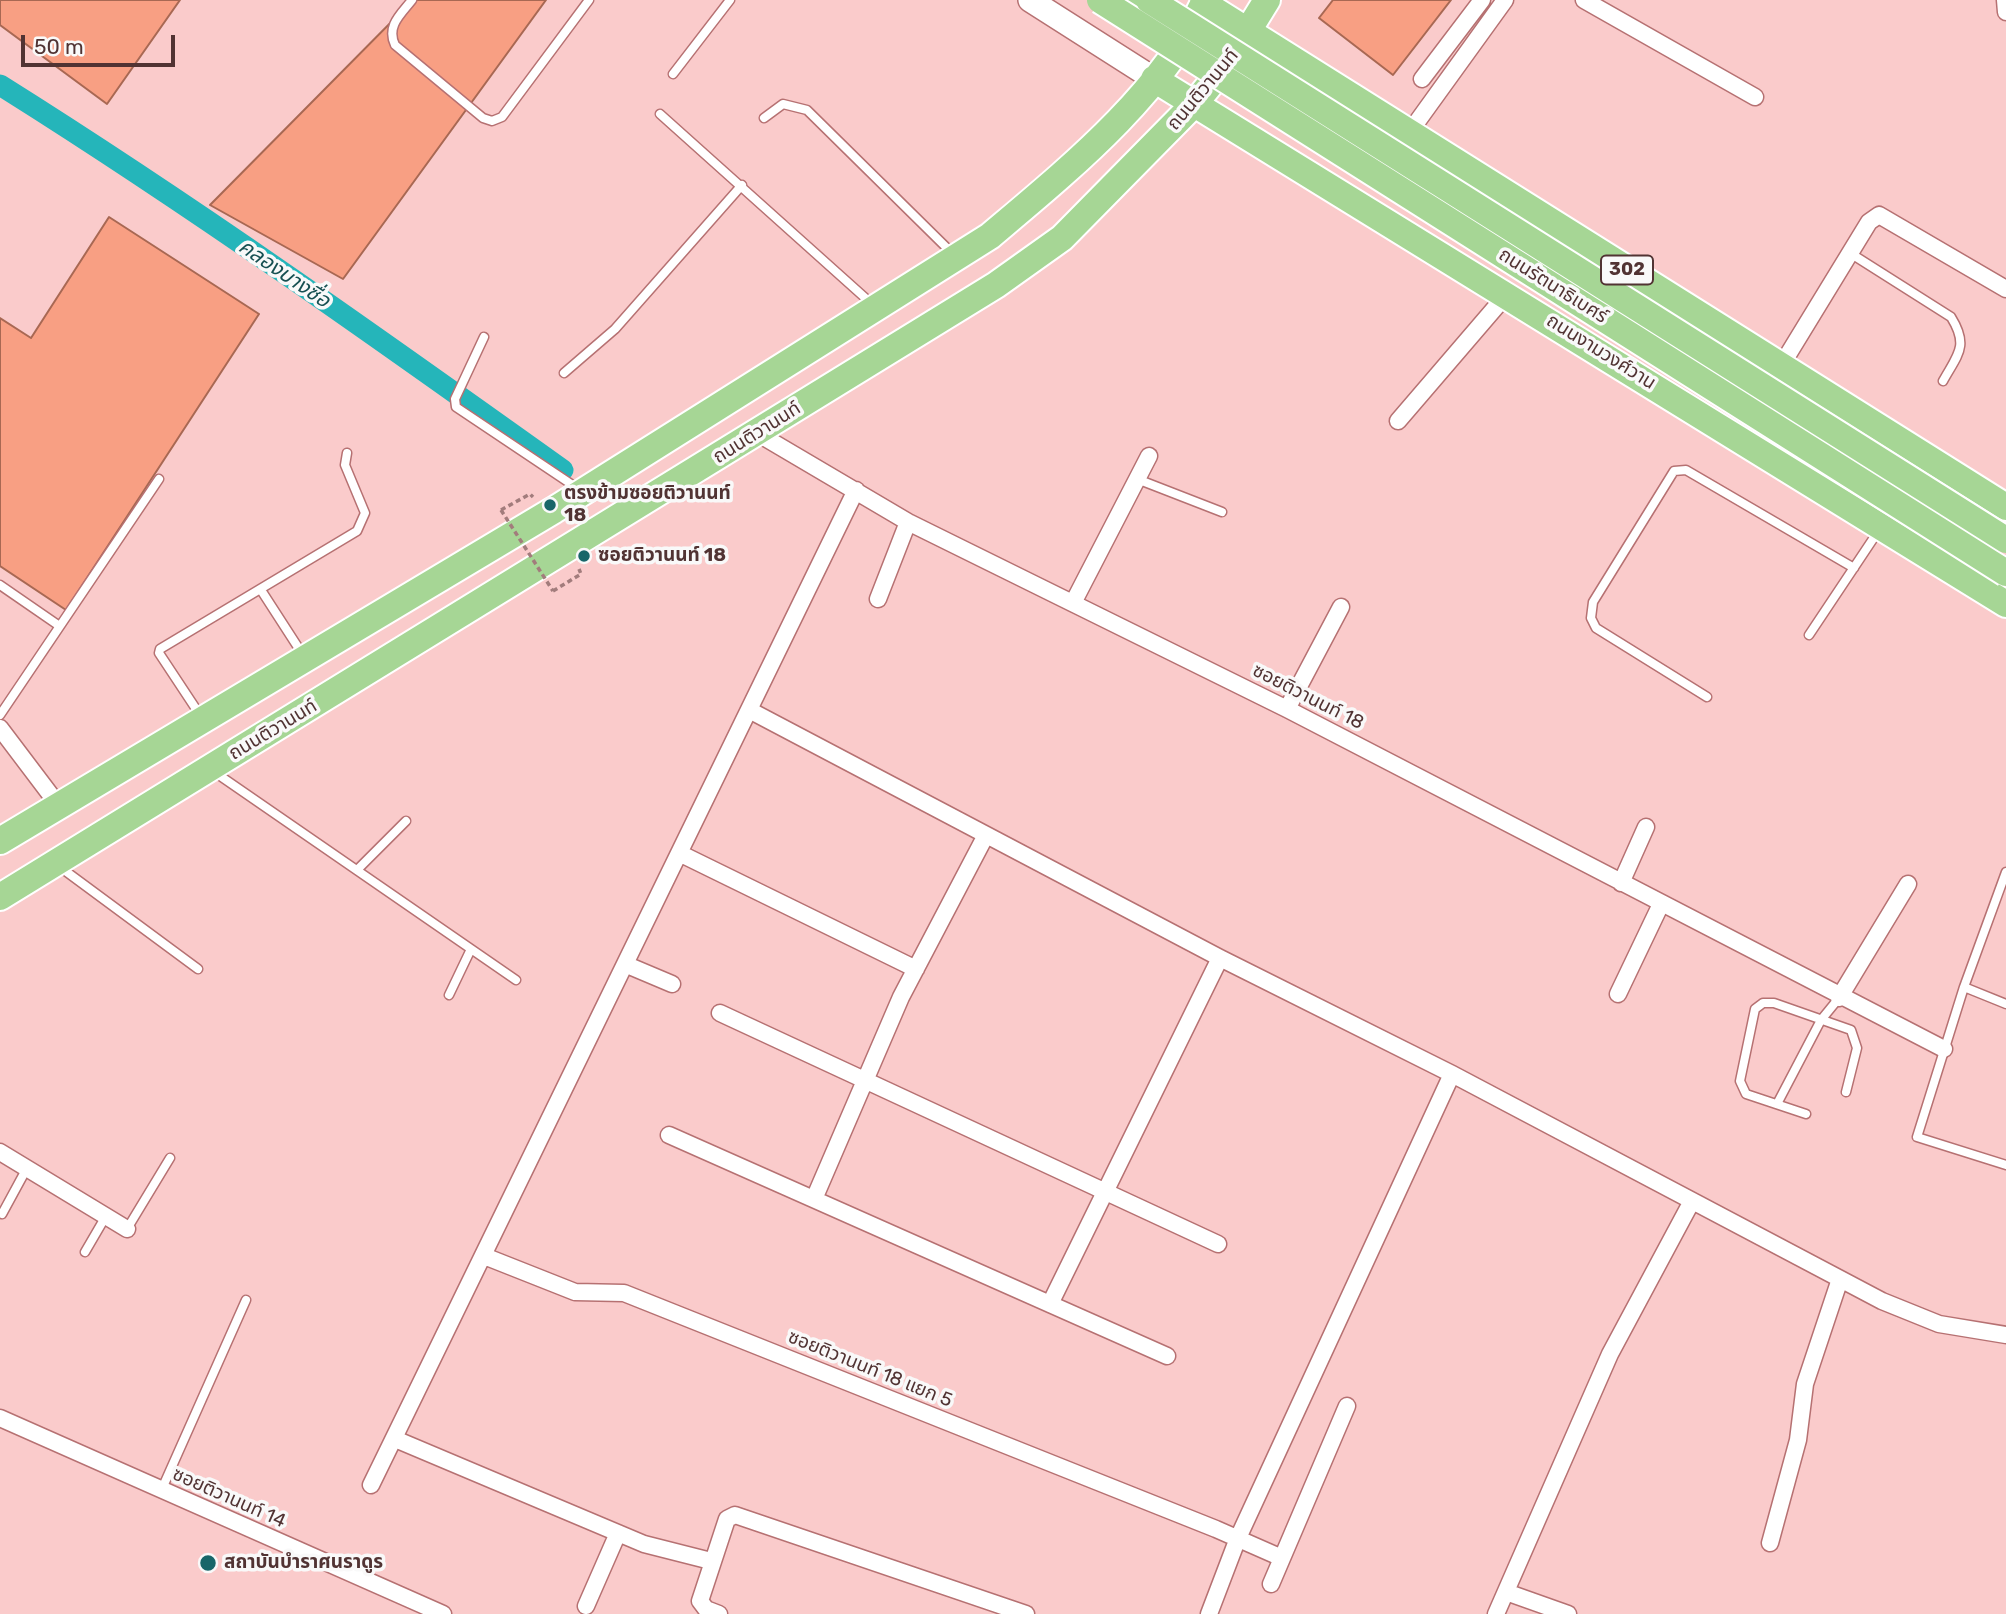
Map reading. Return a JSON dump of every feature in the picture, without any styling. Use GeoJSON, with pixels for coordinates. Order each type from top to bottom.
{"type":"FeatureCollection","features":[{"type":"Feature","properties":{"kind":"main road"},"geometry":{"type":"LineString","coordinates":[[1030,0],[1154,79],[1200,96]]}},
{"type":"Feature","properties":{"kind":"main road","name":"ถนนรัตนาธิเบศร์"},"geometry":{"type":"LineString","coordinates":[[1100,0],[2006,572]]}},
{"type":"Feature","properties":{"kind":"main road"},"geometry":{"type":"LineString","coordinates":[[1127,0],[1165,26],[1182,46],[1200,96]]}},
{"type":"Feature","properties":{"kind":"main road","name":"ถนนรัตนาธิเบศร์"},"geometry":{"type":"LineString","coordinates":[[1149,0],[2006,540]]}},
{"type":"Feature","properties":{"kind":"main road","name":"ถนนติวานนท์"},"geometry":{"type":"LineString","coordinates":[[0,897],[996,285],[1062,238],[1200,96],[1249,33],[1267,0]]}},
{"type":"Feature","properties":{"kind":"main road"},"geometry":{"type":"LineString","coordinates":[[0,841],[582,491],[990,236],[1045,189],[1154,79],[1182,46],[1201,5]]}},
{"type":"Feature","properties":{"kind":"main road"},"geometry":{"type":"LineString","coordinates":[[1201,5],[1230,60],[1247,79],[1361,161],[1375,182],[1388,220]]}},
{"type":"Feature","properties":{"kind":"main road","name":"302"},"geometry":{"type":"LineString","coordinates":[[1201,5],[2006,507]]}},
{"type":"Feature","properties":{"kind":"main road","name":"ถนนงามวงศ์วาน"},"geometry":{"type":"LineString","coordinates":[[1200,96],[1388,220],[2006,604]]}},
{"type":"Feature","properties":{"kind":"street"},"geometry":{"type":"LineString","coordinates":[[1422,79],[1482,0]]}},
{"type":"Feature","properties":{"kind":"street"},"geometry":{"type":"LineString","coordinates":[[1409,133],[1505,0]]}},
{"type":"Feature","properties":{"kind":"street"},"geometry":{"type":"LineString","coordinates":[[1584,0],[1755,97]]}},
{"type":"Feature","properties":{"kind":"street"},"geometry":{"type":"LineString","coordinates":[[2005,0],[2006,12]]}},
{"type":"Feature","properties":{"kind":"street"},"geometry":{"type":"LineString","coordinates":[[1781,366],[1869,222],[1879,215],[2006,289]]}},
{"type":"Feature","properties":{"kind":"street"},"geometry":{"type":"LineString","coordinates":[[1398,421],[1507,294]]}},
{"type":"Feature","properties":{"kind":"street","name":"ซอยติวานนท์ 18"},"geometry":{"type":"LineString","coordinates":[[757,433],[908,522],[1287,709],[1839,998],[1944,1049]]}},
{"type":"Feature","properties":{"kind":"street"},"geometry":{"type":"LineString","coordinates":[[1073,603],[1149,456]]}},
{"type":"Feature","properties":{"kind":"street"},"geometry":{"type":"LineString","coordinates":[[371,1485],[751,711],[856,490]]}},
{"type":"Feature","properties":{"kind":"street"},"geometry":{"type":"LineString","coordinates":[[878,599],[908,522]]}},
{"type":"Feature","properties":{"kind":"street"},"geometry":{"type":"LineString","coordinates":[[1287,709],[1341,607]]}},
{"type":"Feature","properties":{"kind":"street"},"geometry":{"type":"LineString","coordinates":[[751,711],[1220,958],[1452,1074],[1882,1301],[1939,1324],[2006,1335]]}},
{"type":"Feature","properties":{"kind":"street"},"geometry":{"type":"LineString","coordinates":[[0,728],[59,806]]}},
{"type":"Feature","properties":{"kind":"street"},"geometry":{"type":"LineString","coordinates":[[1621,883],[1646,827]]}},
{"type":"Feature","properties":{"kind":"street"},"geometry":{"type":"LineString","coordinates":[[814,1199],[916,969],[986,835]]}},
{"type":"Feature","properties":{"kind":"street"},"geometry":{"type":"LineString","coordinates":[[681,853],[916,969]]}},
{"type":"Feature","properties":{"kind":"street"},"geometry":{"type":"LineString","coordinates":[[1839,998],[1908,884]]}},
{"type":"Feature","properties":{"kind":"street"},"geometry":{"type":"LineString","coordinates":[[1618,994],[1661,904]]}},
{"type":"Feature","properties":{"kind":"street"},"geometry":{"type":"LineString","coordinates":[[1049,1304],[1220,958]]}},
{"type":"Feature","properties":{"kind":"street"},"geometry":{"type":"LineString","coordinates":[[626,965],[672,984]]}},
{"type":"Feature","properties":{"kind":"street"},"geometry":{"type":"LineString","coordinates":[[720,1013],[1218,1244]]}},
{"type":"Feature","properties":{"kind":"street"},"geometry":{"type":"LineString","coordinates":[[1209,1614],[1238,1538],[1452,1074]]}},
{"type":"Feature","properties":{"kind":"street"},"geometry":{"type":"LineString","coordinates":[[669,1135],[1167,1356]]}},
{"type":"Feature","properties":{"kind":"street"},"geometry":{"type":"LineString","coordinates":[[0,1152],[127,1229]]}},
{"type":"Feature","properties":{"kind":"street"},"geometry":{"type":"LineString","coordinates":[[1496,1614],[1610,1354],[1692,1200]]}},
{"type":"Feature","properties":{"kind":"street","name":"ซอยติวานนท์ 18 แยก 5"},"geometry":{"type":"LineString","coordinates":[[484,1256],[575,1292],[624,1293],[1238,1538],[1282,1558]]}},
{"type":"Feature","properties":{"kind":"street"},"geometry":{"type":"LineString","coordinates":[[1770,1543],[1798,1440],[1805,1384],[1840,1279]]}},
{"type":"Feature","properties":{"kind":"street"},"geometry":{"type":"LineString","coordinates":[[1271,1584],[1347,1406]]}},
{"type":"Feature","properties":{"kind":"street","name":"ซอยติวานนท์ 14"},"geometry":{"type":"LineString","coordinates":[[0,1418],[443,1614]]}},
{"type":"Feature","properties":{"kind":"street"},"geometry":{"type":"LineString","coordinates":[[395,1439],[645,1544],[711,1561]]}},
{"type":"Feature","properties":{"kind":"street"},"geometry":{"type":"LineString","coordinates":[[719,1614],[706,1609],[700,1601],[727,1519],[735,1515],[1026,1614]]}},
{"type":"Feature","properties":{"kind":"street"},"geometry":{"type":"LineString","coordinates":[[586,1606],[618,1533]]}},
{"type":"Feature","properties":{"kind":"street"},"geometry":{"type":"LineString","coordinates":[[1506,1592],[1569,1614]]}},
{"type":"Feature","properties":{"kind":"lane"},"geometry":{"type":"LineString","coordinates":[[412,0],[393,26],[391,35],[395,45],[483,118],[492,121],[502,117],[589,0]]}},
{"type":"Feature","properties":{"kind":"lane"},"geometry":{"type":"LineString","coordinates":[[673,74],[730,0]]}},
{"type":"Feature","properties":{"kind":"lane"},"geometry":{"type":"LineString","coordinates":[[764,118],[783,104],[807,110],[957,258]]}},
{"type":"Feature","properties":{"kind":"lane"},"geometry":{"type":"LineString","coordinates":[[660,114],[877,308]]}},
{"type":"Feature","properties":{"kind":"lane"},"geometry":{"type":"LineString","coordinates":[[564,373],[615,329],[742,185]]}},
{"type":"Feature","properties":{"kind":"lane"},"geometry":{"type":"LineString","coordinates":[[1850,253],[1951,317],[1960,332],[1962,346],[1942,381]]}},
{"type":"Feature","properties":{"kind":"lane"},"geometry":{"type":"LineString","coordinates":[[484,337],[455,399],[457,408],[582,491]]}},
{"type":"Feature","properties":{"kind":"lane"},"geometry":{"type":"LineString","coordinates":[[203,720],[159,653],[160,649],[349,538],[362,525],[365,513],[345,465],[346,453]]}},
{"type":"Feature","properties":{"kind":"lane"},"geometry":{"type":"LineString","coordinates":[[1707,696],[1596,628],[1591,618],[1593,602],[1674,471],[1686,470],[1854,568]]}},
{"type":"Feature","properties":{"kind":"lane"},"geometry":{"type":"LineString","coordinates":[[1136,478],[1222,512]]}},
{"type":"Feature","properties":{"kind":"lane"},"geometry":{"type":"LineString","coordinates":[[0,715],[58,625],[159,479]]}},
{"type":"Feature","properties":{"kind":"lane"},"geometry":{"type":"LineString","coordinates":[[1809,635],[1882,526]]}},
{"type":"Feature","properties":{"kind":"lane"},"geometry":{"type":"LineString","coordinates":[[0,586],[58,625]]}},
{"type":"Feature","properties":{"kind":"lane"},"geometry":{"type":"LineString","coordinates":[[261,590],[306,659]]}},
{"type":"Feature","properties":{"kind":"lane"},"geometry":{"type":"LineString","coordinates":[[210,769],[516,980]]}},
{"type":"Feature","properties":{"kind":"lane"},"geometry":{"type":"LineString","coordinates":[[356,870],[406,821]]}},
{"type":"Feature","properties":{"kind":"lane"},"geometry":{"type":"LineString","coordinates":[[55,863],[198,969]]}},
{"type":"Feature","properties":{"kind":"lane"},"geometry":{"type":"LineString","coordinates":[[2006,872],[1964,987],[1917,1137],[2006,1165]]}},
{"type":"Feature","properties":{"kind":"lane"},"geometry":{"type":"LineString","coordinates":[[449,995],[471,949]]}},
{"type":"Feature","properties":{"kind":"lane"},"geometry":{"type":"LineString","coordinates":[[1964,987],[2006,1004]]}},
{"type":"Feature","properties":{"kind":"lane"},"geometry":{"type":"LineString","coordinates":[[1777,1104],[1821,1020],[1839,998]]}},
{"type":"Feature","properties":{"kind":"lane"},"geometry":{"type":"LineString","coordinates":[[1806,1114],[1746,1094],[1740,1081],[1755,1009],[1763,1003],[1774,1003],[1851,1030],[1856,1036],[1857,1048],[1846,1092]]}},
{"type":"Feature","properties":{"kind":"lane"},"geometry":{"type":"LineString","coordinates":[[127,1229],[170,1158]]}},
{"type":"Feature","properties":{"kind":"lane"},"geometry":{"type":"LineString","coordinates":[[2,1214],[27,1168]]}},
{"type":"Feature","properties":{"kind":"lane"},"geometry":{"type":"LineString","coordinates":[[85,1252],[106,1216]]}},
{"type":"Feature","properties":{"kind":"lane"},"geometry":{"type":"LineString","coordinates":[[161,1491],[246,1300]]}},
{"type":"Feature","properties":{"kind":"path"},"geometry":{"type":"LineString","coordinates":[[530,494],[501,510],[553,591],[581,574]]}},
{"type":"Feature","properties":{"kind":"building"},"geometry":{"type":"Polygon","coordinates":[[[0,0],[180,0],[107,104],[0,25],[0,0]]]}},
{"type":"Feature","properties":{"kind":"building"},"geometry":{"type":"Polygon","coordinates":[[[413,0],[546,0],[343,279],[210,205],[413,0]]]}},
{"type":"Feature","properties":{"kind":"building"},"geometry":{"type":"Polygon","coordinates":[[[1333,0],[1451,0],[1393,75],[1319,18],[1333,0]]]}},
{"type":"Feature","properties":{"kind":"building"},"geometry":{"type":"Polygon","coordinates":[[[109,217],[259,314],[66,610],[0,566],[0,318],[31,338],[109,217]]]}},
{"type":"Feature","properties":{"kind":"waterway","name":"คลองบางซื่อ"},"geometry":{"type":"LineString","coordinates":[[0,85],[214,225],[563,470]]}},
{"type":"Feature","properties":{"kind":"place","name":"ตรงข้ามซอยติวานนท์ 18"},"geometry":{"type":"Point","coordinates":[550,505]}},
{"type":"Feature","properties":{"kind":"place","name":"ซอยติวานนท์ 18"},"geometry":{"type":"Point","coordinates":[584,556]}},
{"type":"Feature","properties":{"kind":"place","name":"สถาบันบำราศนราดูร"},"geometry":{"type":"Point","coordinates":[208,1563]}}]}
